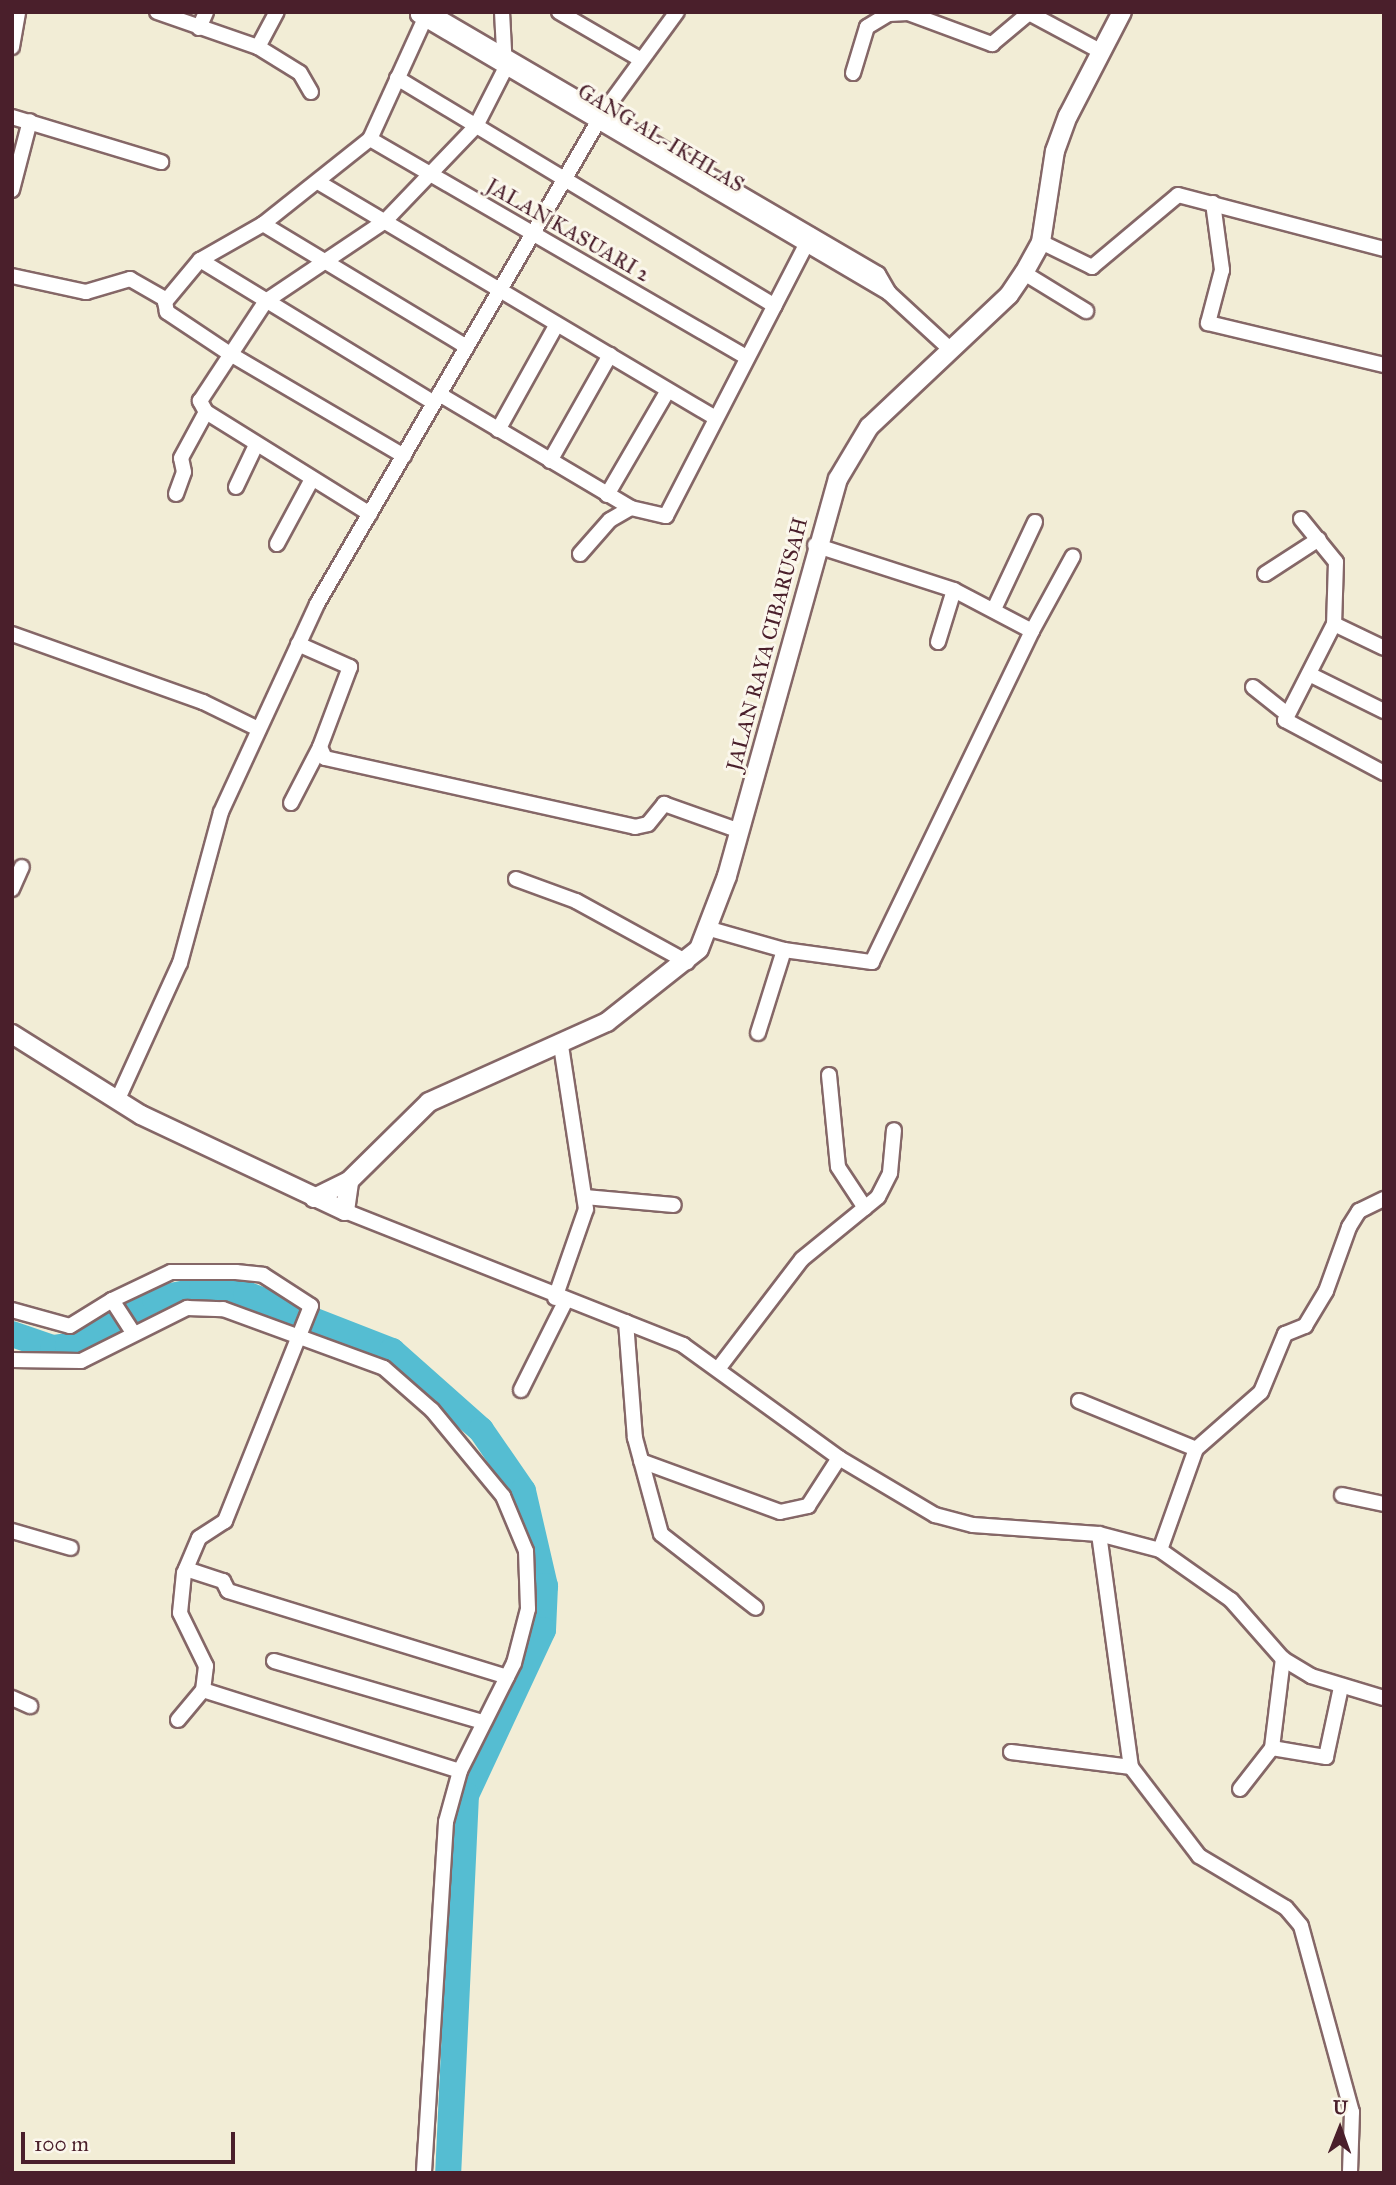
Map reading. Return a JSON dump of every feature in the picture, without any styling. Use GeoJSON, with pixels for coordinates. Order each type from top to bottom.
{"type":"FeatureCollection","features":[{"type":"Feature","properties":{"kind":"main road","name":"JALAN RAYA CIBARUSAH"},"geometry":{"type":"LineString","coordinates":[[314,1198],[349,1181],[429,1102],[490,1070],[561,1046],[634,1005],[687,962],[710,929],[740,831],[816,545],[855,448],[891,404],[951,351],[1024,273],[1041,242],[1055,151],[1100,51],[1122,12]]}},
{"type":"Feature","properties":{"kind":"main road"},"geometry":{"type":"LineString","coordinates":[[12,1034],[117,1101],[345,1211],[349,1181]]}},
{"type":"Feature","properties":{"kind":"street"},"geometry":{"type":"LineString","coordinates":[[12,47],[18,12]]}},
{"type":"Feature","properties":{"kind":"street"},"geometry":{"type":"LineString","coordinates":[[158,12],[258,47],[300,73],[311,92]]}},
{"type":"Feature","properties":{"kind":"street"},"geometry":{"type":"LineString","coordinates":[[199,28],[206,12]]}},
{"type":"Feature","properties":{"kind":"street"},"geometry":{"type":"LineString","coordinates":[[258,47],[277,12]]}},
{"type":"Feature","properties":{"kind":"street"},"geometry":{"type":"LineString","coordinates":[[370,513],[256,445],[206,412],[200,401],[266,300],[328,263],[385,221],[476,126],[506,63],[502,12]]}},
{"type":"Feature","properties":{"kind":"street"},"geometry":{"type":"LineString","coordinates":[[559,12],[638,58]]}},
{"type":"Feature","properties":{"kind":"street"},"geometry":{"type":"LineString","coordinates":[[117,1101],[180,964],[221,812],[298,644],[370,513],[599,118],[638,58],[677,12]]}},
{"type":"Feature","properties":{"kind":"street"},"geometry":{"type":"LineString","coordinates":[[853,73],[867,27],[889,14],[908,13],[992,44],[1029,13],[1100,51]]}},
{"type":"Feature","properties":{"kind":"street"},"geometry":{"type":"LineString","coordinates":[[404,456],[230,354],[167,312],[166,299],[200,260],[263,224],[370,139],[425,14]]}},
{"type":"Feature","properties":{"kind":"street","name":"GANG AL-IKHLAS"},"geometry":{"type":"LineString","coordinates":[[425,14],[807,241],[878,274],[889,293],[951,351]]}},
{"type":"Feature","properties":{"kind":"street"},"geometry":{"type":"LineString","coordinates":[[397,78],[775,306]]}},
{"type":"Feature","properties":{"kind":"street"},"geometry":{"type":"LineString","coordinates":[[12,190],[23,119],[161,162]]}},
{"type":"Feature","properties":{"kind":"street","name":"JALAN KASUARI 2"},"geometry":{"type":"LineString","coordinates":[[370,139],[746,357]]}},
{"type":"Feature","properties":{"kind":"street"},"geometry":{"type":"LineString","coordinates":[[318,181],[714,417]]}},
{"type":"Feature","properties":{"kind":"street"},"geometry":{"type":"LineString","coordinates":[[1041,242],[1092,267],[1178,195],[1384,249]]}},
{"type":"Feature","properties":{"kind":"street"},"geometry":{"type":"LineString","coordinates":[[1213,203],[1223,271],[1208,323],[1384,365]]}},
{"type":"Feature","properties":{"kind":"street"},"geometry":{"type":"LineString","coordinates":[[263,224],[467,347]]}},
{"type":"Feature","properties":{"kind":"street"},"geometry":{"type":"LineString","coordinates":[[200,260],[437,399],[498,430],[631,508],[655,517],[677,505],[714,417],[807,241]]}},
{"type":"Feature","properties":{"kind":"street"},"geometry":{"type":"LineString","coordinates":[[1024,273],[1086,311]]}},
{"type":"Feature","properties":{"kind":"street"},"geometry":{"type":"LineString","coordinates":[[12,276],[86,292],[130,279],[166,299]]}},
{"type":"Feature","properties":{"kind":"street"},"geometry":{"type":"LineString","coordinates":[[498,430],[557,324]]}},
{"type":"Feature","properties":{"kind":"street"},"geometry":{"type":"LineString","coordinates":[[550,461],[610,355]]}},
{"type":"Feature","properties":{"kind":"street"},"geometry":{"type":"LineString","coordinates":[[607,495],[668,390]]}},
{"type":"Feature","properties":{"kind":"street"},"geometry":{"type":"LineString","coordinates":[[176,494],[184,472],[181,458],[206,412]]}},
{"type":"Feature","properties":{"kind":"street"},"geometry":{"type":"LineString","coordinates":[[236,487],[256,445]]}},
{"type":"Feature","properties":{"kind":"street"},"geometry":{"type":"LineString","coordinates":[[277,544],[312,479]]}},
{"type":"Feature","properties":{"kind":"street"},"geometry":{"type":"LineString","coordinates":[[580,554],[610,520],[631,508]]}},
{"type":"Feature","properties":{"kind":"street"},"geometry":{"type":"LineString","coordinates":[[1287,714],[1334,624],[1336,562],[1301,519]]}},
{"type":"Feature","properties":{"kind":"street"},"geometry":{"type":"LineString","coordinates":[[995,607],[1035,522]]}},
{"type":"Feature","properties":{"kind":"street"},"geometry":{"type":"LineString","coordinates":[[1265,574],[1319,539]]}},
{"type":"Feature","properties":{"kind":"street"},"geometry":{"type":"LineString","coordinates":[[816,545],[954,590],[995,607],[1032,631]]}},
{"type":"Feature","properties":{"kind":"street"},"geometry":{"type":"LineString","coordinates":[[710,929],[784,950],[872,962],[1032,631],[1073,556]]}},
{"type":"Feature","properties":{"kind":"street"},"geometry":{"type":"LineString","coordinates":[[938,642],[954,590]]}},
{"type":"Feature","properties":{"kind":"street"},"geometry":{"type":"LineString","coordinates":[[1334,624],[1384,648]]}},
{"type":"Feature","properties":{"kind":"street"},"geometry":{"type":"LineString","coordinates":[[12,634],[258,729]]}},
{"type":"Feature","properties":{"kind":"street"},"geometry":{"type":"LineString","coordinates":[[291,803],[320,747],[350,667],[298,644]]}},
{"type":"Feature","properties":{"kind":"street"},"geometry":{"type":"LineString","coordinates":[[1309,674],[1384,711]]}},
{"type":"Feature","properties":{"kind":"street"},"geometry":{"type":"LineString","coordinates":[[1253,688],[1287,714],[1290,727],[1384,773]]}},
{"type":"Feature","properties":{"kind":"street"},"geometry":{"type":"LineString","coordinates":[[320,747],[325,758],[635,827],[648,824],[664,804],[740,831]]}},
{"type":"Feature","properties":{"kind":"street"},"geometry":{"type":"LineString","coordinates":[[12,889],[22,867]]}},
{"type":"Feature","properties":{"kind":"street"},"geometry":{"type":"LineString","coordinates":[[516,879],[576,901],[687,962]]}},
{"type":"Feature","properties":{"kind":"street"},"geometry":{"type":"LineString","coordinates":[[758,1033],[784,950]]}},
{"type":"Feature","properties":{"kind":"street"},"geometry":{"type":"LineString","coordinates":[[521,1390],[560,1300],[582,1232],[585,1197],[561,1046]]}},
{"type":"Feature","properties":{"kind":"street"},"geometry":{"type":"LineString","coordinates":[[829,1075],[838,1167],[865,1208]]}},
{"type":"Feature","properties":{"kind":"street"},"geometry":{"type":"LineString","coordinates":[[718,1369],[802,1259],[865,1208],[886,1185],[894,1130]]}},
{"type":"Feature","properties":{"kind":"street"},"geometry":{"type":"LineString","coordinates":[[585,1197],[674,1205]]}},
{"type":"Feature","properties":{"kind":"street"},"geometry":{"type":"LineString","coordinates":[[1160,1550],[1196,1449],[1261,1392],[1285,1334],[1305,1326],[1325,1291],[1354,1219],[1384,1199]]}},
{"type":"Feature","properties":{"kind":"street"},"geometry":{"type":"LineString","coordinates":[[345,1211],[560,1300],[683,1345],[839,1458],[945,1518],[1099,1534],[1160,1550],[1231,1600],[1283,1659],[1342,1687],[1384,1698]]}},
{"type":"Feature","properties":{"kind":"street"},"geometry":{"type":"LineString","coordinates":[[12,1310],[70,1326],[171,1272],[236,1272],[272,1280],[308,1300],[305,1324],[225,1521],[199,1538],[186,1569],[180,1613],[206,1666],[203,1690],[178,1720]]}},
{"type":"Feature","properties":{"kind":"street"},"geometry":{"type":"LineString","coordinates":[[113,1301],[132,1329]]}},
{"type":"Feature","properties":{"kind":"street"},"geometry":{"type":"LineString","coordinates":[[12,1360],[81,1361],[132,1329],[204,1307],[305,1324],[410,1387],[503,1496],[518,1527],[530,1583],[524,1635],[507,1677],[482,1722],[460,1771],[442,1856],[424,2173]]}},
{"type":"Feature","properties":{"kind":"street"},"geometry":{"type":"LineString","coordinates":[[626,1322],[630,1405],[654,1516],[670,1547],[756,1608]]}},
{"type":"Feature","properties":{"kind":"street"},"geometry":{"type":"LineString","coordinates":[[1079,1401],[1196,1449]]}},
{"type":"Feature","properties":{"kind":"street"},"geometry":{"type":"LineString","coordinates":[[641,1461],[780,1512],[808,1506],[839,1458]]}},
{"type":"Feature","properties":{"kind":"street"},"geometry":{"type":"LineString","coordinates":[[1342,1495],[1384,1504]]}},
{"type":"Feature","properties":{"kind":"street"},"geometry":{"type":"LineString","coordinates":[[12,1531],[71,1548]]}},
{"type":"Feature","properties":{"kind":"street"},"geometry":{"type":"LineString","coordinates":[[1099,1534],[1131,1767],[1199,1856],[1286,1908],[1301,1926],[1352,2112],[1350,2173]]}},
{"type":"Feature","properties":{"kind":"street"},"geometry":{"type":"LineString","coordinates":[[186,1569],[223,1581],[228,1591],[507,1677]]}},
{"type":"Feature","properties":{"kind":"street"},"geometry":{"type":"LineString","coordinates":[[1240,1789],[1272,1748],[1283,1659]]}},
{"type":"Feature","properties":{"kind":"street"},"geometry":{"type":"LineString","coordinates":[[274,1661],[482,1722]]}},
{"type":"Feature","properties":{"kind":"street"},"geometry":{"type":"LineString","coordinates":[[1272,1748],[1326,1758],[1342,1687]]}},
{"type":"Feature","properties":{"kind":"street"},"geometry":{"type":"LineString","coordinates":[[203,1690],[460,1771]]}},
{"type":"Feature","properties":{"kind":"street"},"geometry":{"type":"LineString","coordinates":[[12,1698],[30,1706]]}},
{"type":"Feature","properties":{"kind":"street"},"geometry":{"type":"LineString","coordinates":[[1011,1752],[1131,1767]]}},
{"type":"Feature","properties":{"kind":"waterway"},"geometry":{"type":"LineString","coordinates":[[12,1334],[53,1348],[68,1346],[155,1299],[202,1290],[246,1294],[392,1351],[481,1430],[523,1491],[545,1586],[543,1630],[466,1795],[448,2173]]}}]}
